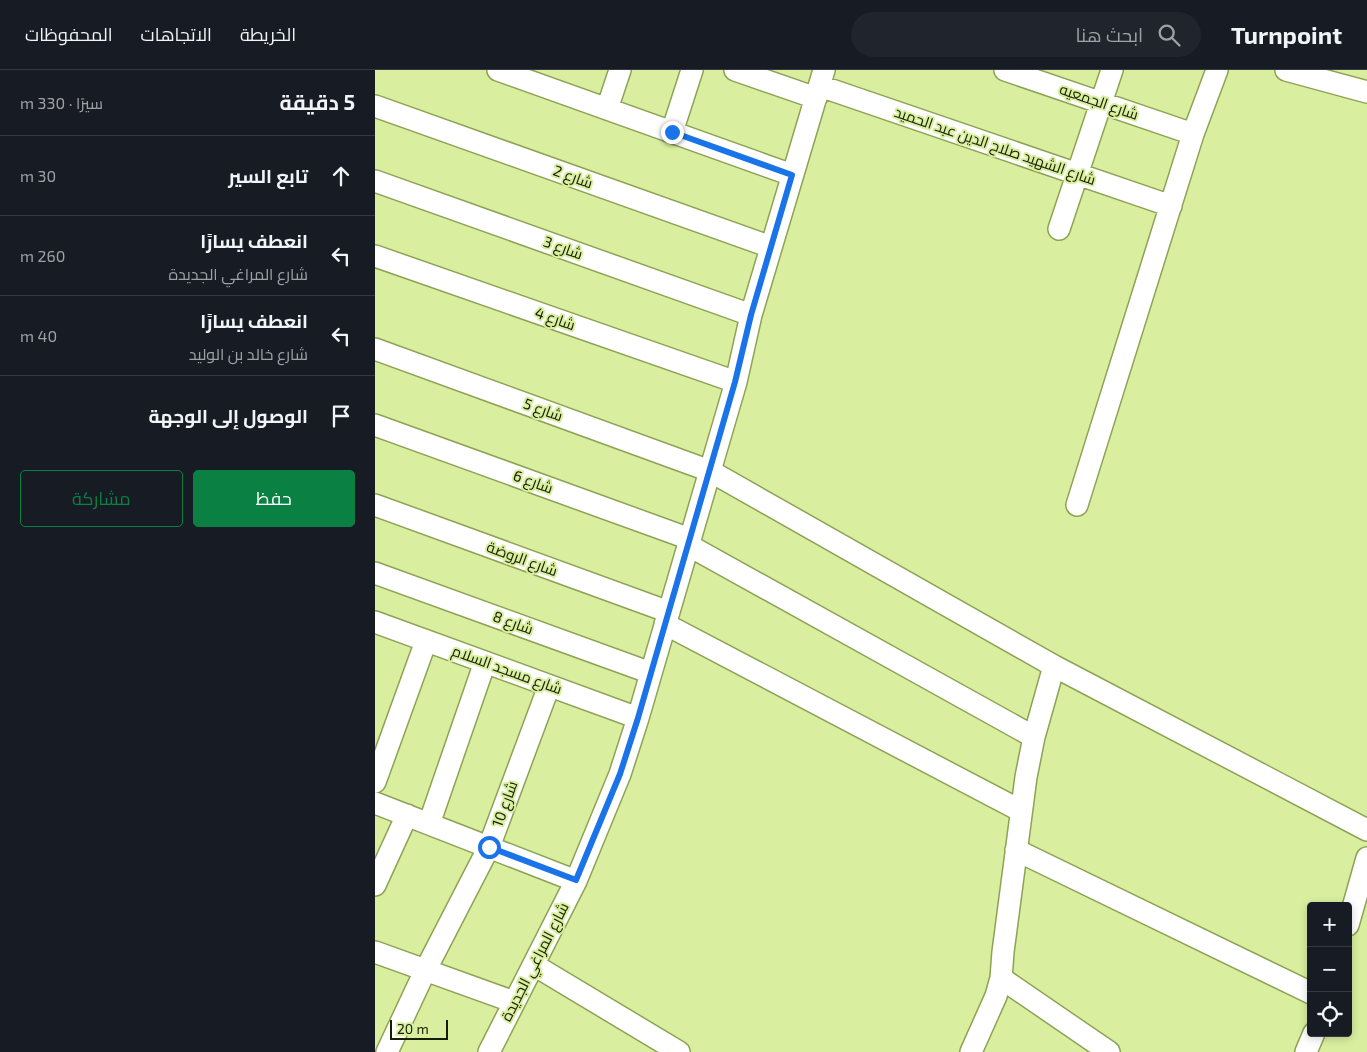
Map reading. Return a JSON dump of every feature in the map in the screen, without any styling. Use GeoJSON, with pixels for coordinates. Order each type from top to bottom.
{"type":"FeatureCollection","features":[{"type":"Feature","properties":{"kind":"street"},"geometry":{"type":"LineString","coordinates":[[498,70],[545,78],[607,109],[792,175]]}},
{"type":"Feature","properties":{"kind":"street"},"geometry":{"type":"LineString","coordinates":[[607,109],[620,70]]}},
{"type":"Feature","properties":{"kind":"street"},"geometry":{"type":"LineString","coordinates":[[672,132],[692,70]]}},
{"type":"Feature","properties":{"kind":"street","name":"شارع الشهيد صلاح الدين عبد الحميد"},"geometry":{"type":"LineString","coordinates":[[735,70],[820,85],[1171,206]]}},
{"type":"Feature","properties":{"kind":"street","name":"شارع الجمعيه"},"geometry":{"type":"LineString","coordinates":[[1005,70],[1054,78],[1101,103],[1193,134]]}},
{"type":"Feature","properties":{"kind":"street"},"geometry":{"type":"LineString","coordinates":[[1059,229],[1112,70]]}},
{"type":"Feature","properties":{"kind":"street"},"geometry":{"type":"LineString","coordinates":[[1077,505],[1193,134],[1217,70]]}},
{"type":"Feature","properties":{"kind":"street"},"geometry":{"type":"LineString","coordinates":[[1286,70],[1367,92]]}},
{"type":"Feature","properties":{"kind":"street","name":"شارع المراغي الجديدة"},"geometry":{"type":"LineString","coordinates":[[489,1052],[576,880],[620,774],[710,471],[735,382],[751,315],[820,85]]}},
{"type":"Feature","properties":{"kind":"street","name":"شارع 2"},"geometry":{"type":"LineString","coordinates":[[375,106],[771,247]]}},
{"type":"Feature","properties":{"kind":"street","name":"شارع 3"},"geometry":{"type":"LineString","coordinates":[[375,181],[751,315]]}},
{"type":"Feature","properties":{"kind":"street","name":"شارع 4"},"geometry":{"type":"LineString","coordinates":[[375,256],[735,382]]}},
{"type":"Feature","properties":{"kind":"street","name":"شارع 5"},"geometry":{"type":"LineString","coordinates":[[375,349],[710,471],[1054,666],[1367,830]]}},
{"type":"Feature","properties":{"kind":"street","name":"شارع 6"},"geometry":{"type":"LineString","coordinates":[[375,425],[689,542],[1034,737]]}},
{"type":"Feature","properties":{"kind":"street","name":"شارع الروضة"},"geometry":{"type":"LineString","coordinates":[[375,505],[667,618],[1021,811]]}},
{"type":"Feature","properties":{"kind":"street","name":"شارع 8"},"geometry":{"type":"LineString","coordinates":[[375,573],[651,673]]}},
{"type":"Feature","properties":{"kind":"street","name":"شارع مسجد السلام"},"geometry":{"type":"LineString","coordinates":[[375,622],[638,718]]}},
{"type":"Feature","properties":{"kind":"street"},"geometry":{"type":"LineString","coordinates":[[375,782],[426,641]]}},
{"type":"Feature","properties":{"kind":"street"},"geometry":{"type":"LineString","coordinates":[[429,824],[485,662]]}},
{"type":"Feature","properties":{"kind":"street"},"geometry":{"type":"LineString","coordinates":[[971,1052],[996,996],[1001,978],[1021,811],[1034,737],[1054,666]]}},
{"type":"Feature","properties":{"kind":"street","name":"شارع 10"},"geometry":{"type":"LineString","coordinates":[[387,1052],[425,971],[489,847],[549,686]]}},
{"type":"Feature","properties":{"kind":"street"},"geometry":{"type":"LineString","coordinates":[[375,803],[576,880]]}},
{"type":"Feature","properties":{"kind":"street"},"geometry":{"type":"LineString","coordinates":[[375,885],[407,815]]}},
{"type":"Feature","properties":{"kind":"street"},"geometry":{"type":"LineString","coordinates":[[1016,850],[1309,992]]}},
{"type":"Feature","properties":{"kind":"street"},"geometry":{"type":"LineString","coordinates":[[1352,911],[1367,858]]}},
{"type":"Feature","properties":{"kind":"street"},"geometry":{"type":"LineString","coordinates":[[375,952],[514,1002]]}},
{"type":"Feature","properties":{"kind":"street"},"geometry":{"type":"LineString","coordinates":[[534,965],[679,1052]]}},
{"type":"Feature","properties":{"kind":"street"},"geometry":{"type":"LineString","coordinates":[[1001,978],[1109,1052]]}},
{"type":"Feature","properties":{"kind":"street"},"geometry":{"type":"LineString","coordinates":[[1306,1052],[1312,1037]]}},
{"type":"Feature","properties":{"kind":"route"},"geometry":{"type":"LineString","coordinates":[[489,847],[576,880],[620,774],[638,718],[710,471],[735,382],[751,315],[792,175],[672,132]]}}]}
